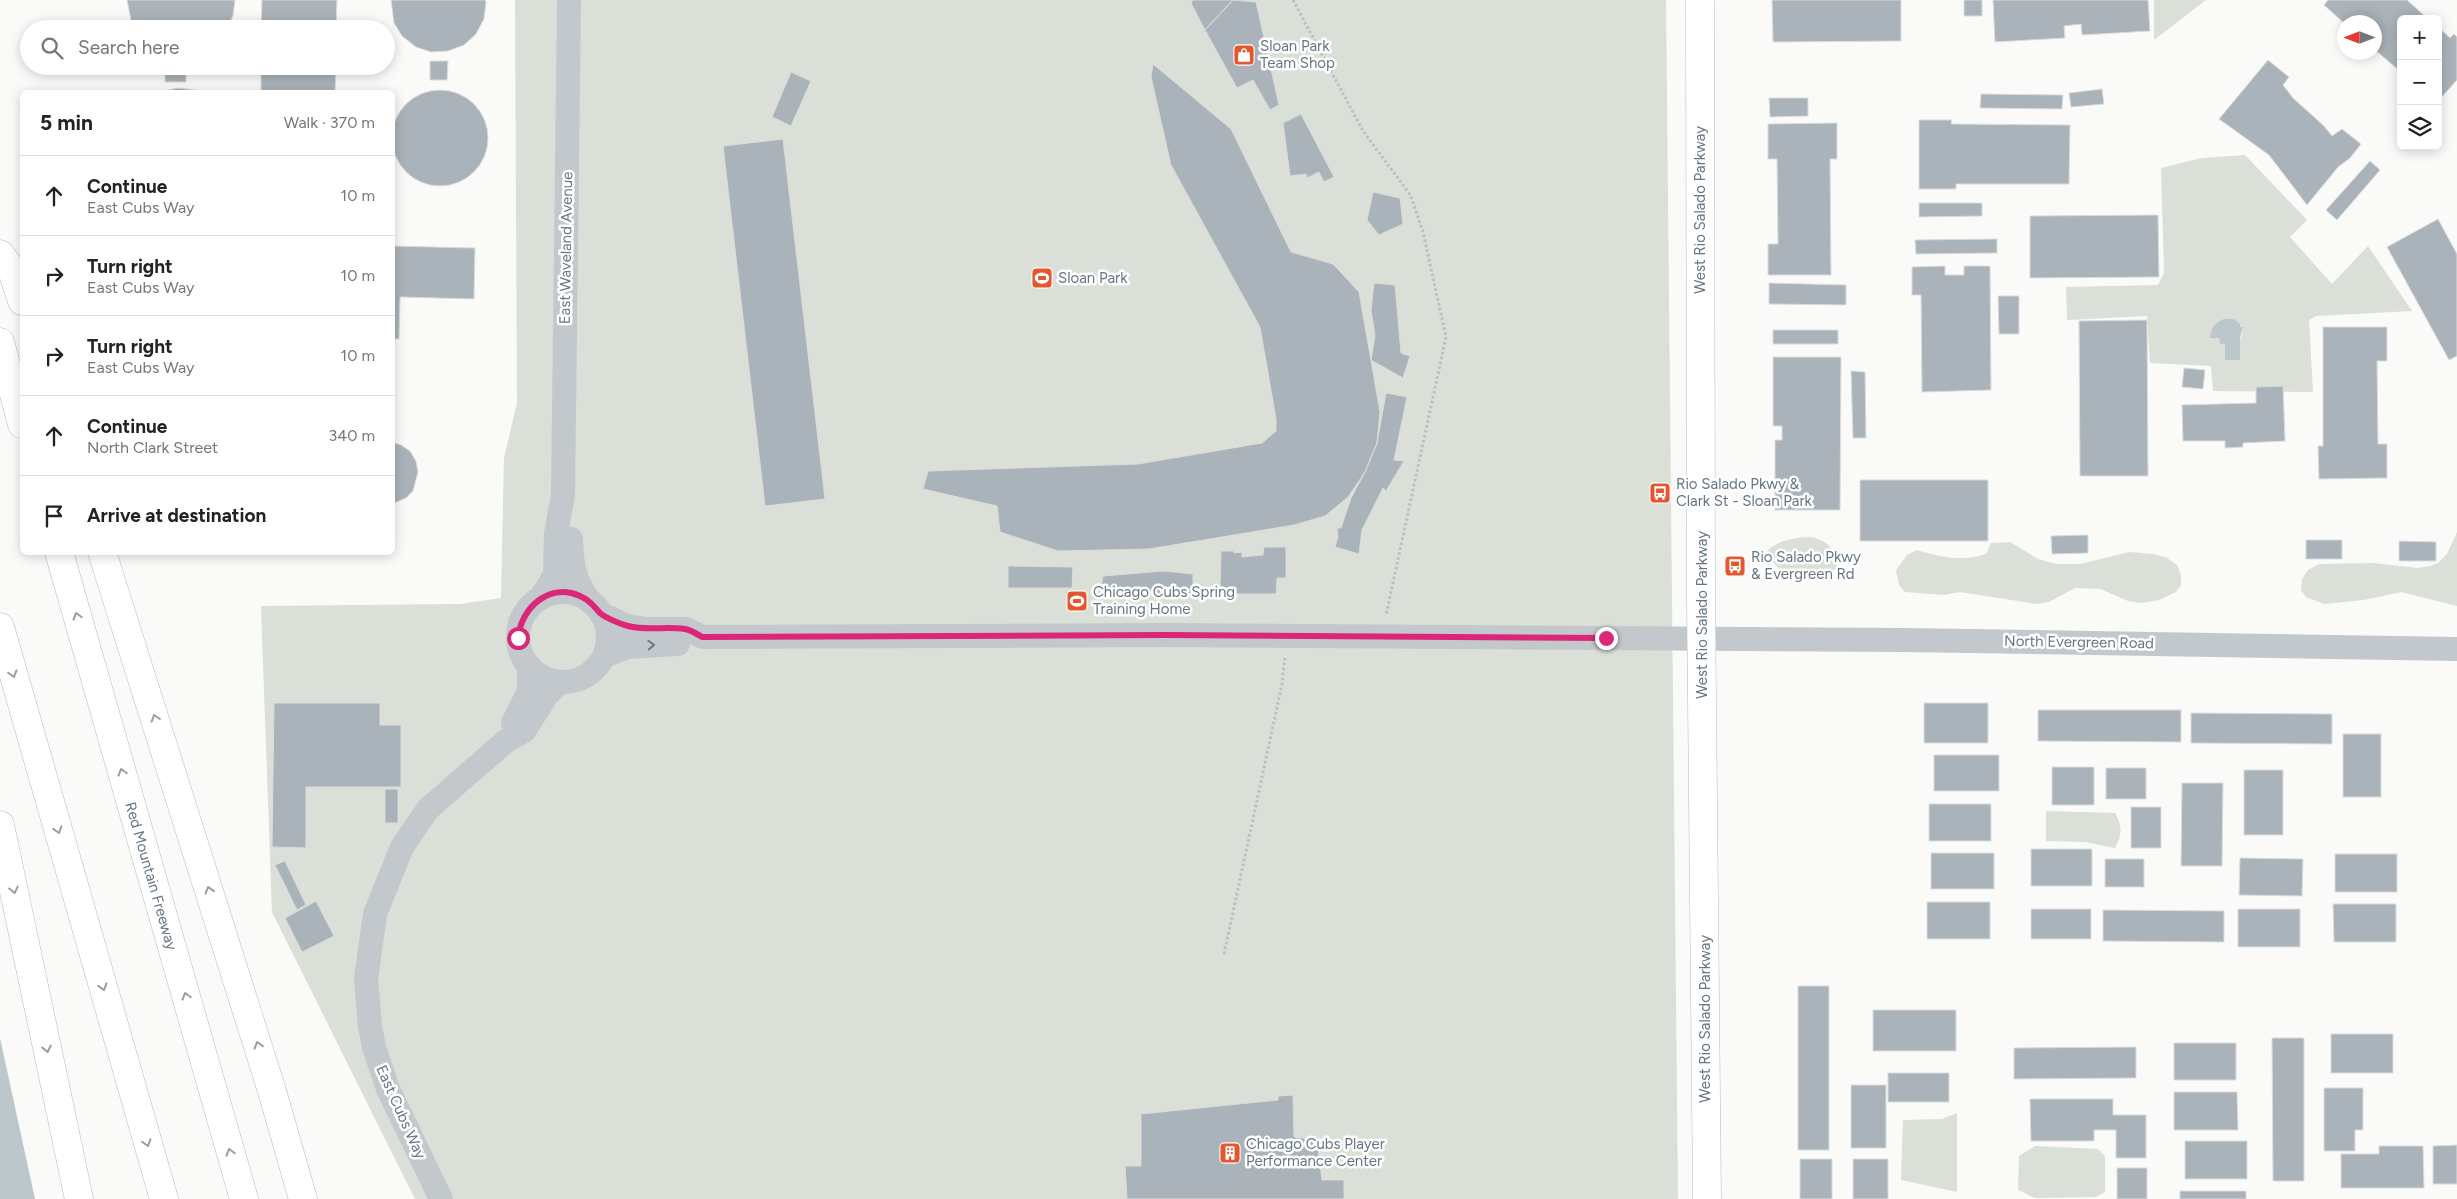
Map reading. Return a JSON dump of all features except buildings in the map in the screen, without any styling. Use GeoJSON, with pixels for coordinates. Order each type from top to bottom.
{"type":"FeatureCollection","features":[{"type":"Feature","properties":{"kind":"main road","name":"West Rio Salado Parkway"},"geometry":{"type":"LineString","coordinates":[[1700,0],[1706,1199]]}},
{"type":"Feature","properties":{"kind":"main road"},"geometry":{"type":"LineString","coordinates":[[0,254],[12,270],[20,295]]}},
{"type":"Feature","properties":{"kind":"main road"},"geometry":{"type":"LineString","coordinates":[[0,342],[20,417]]}},
{"type":"Feature","properties":{"kind":"main road","name":"Red Mountain Freeway"},"geometry":{"type":"LineString","coordinates":[[60,555],[244,1199]]}},
{"type":"Feature","properties":{"kind":"main road"},"geometry":{"type":"LineString","coordinates":[[103,555],[272,1091],[303,1199]]}},
{"type":"Feature","properties":{"kind":"main road"},"geometry":{"type":"LineString","coordinates":[[0,627],[164,1199]]}},
{"type":"Feature","properties":{"kind":"main road"},"geometry":{"type":"LineString","coordinates":[[0,825],[79,1199]]}},
{"type":"Feature","properties":{"kind":"main road"},"geometry":{"type":"LineString","coordinates":[[272,1091],[310,1199]]}},
{"type":"Feature","properties":{"kind":"street","name":"East Waveland Avenue"},"geometry":{"type":"LineString","coordinates":[[540,599],[555,575],[556,534],[563,495],[569,0]]}},
{"type":"Feature","properties":{"kind":"street","name":"East Waveland Avenue"},"geometry":{"type":"LineString","coordinates":[[563,495],[571,534],[572,568],[579,585],[596,608]]}},
{"type":"Feature","properties":{"kind":"street"},"geometry":{"type":"LineString","coordinates":[[540,599],[552,594],[565,592],[578,595],[627,626],[647,629],[686,629],[702,637]]}},
{"type":"Feature","properties":{"kind":"street","name":"East Cubs Way"},"geometry":{"type":"LineString","coordinates":[[506,741],[529,691],[529,666],[521,653],[519,630],[528,609],[540,599]]}},
{"type":"Feature","properties":{"kind":"street"},"geometry":{"type":"LineString","coordinates":[[529,666],[544,678],[560,682],[571,681],[594,670],[604,656],[608,637],[596,608]]}},
{"type":"Feature","properties":{"kind":"street","name":"North Evergreen Road"},"geometry":{"type":"LineString","coordinates":[[702,637],[1286,636],[1702,638],[2149,642],[2457,649]]}},
{"type":"Feature","properties":{"kind":"street"},"geometry":{"type":"LineString","coordinates":[[604,656],[627,647],[688,644],[702,637]]}},
{"type":"Feature","properties":{"kind":"street","name":"East Cubs Way"},"geometry":{"type":"LineString","coordinates":[[441,1199],[379,1068],[368,1012],[368,958],[375,914],[402,848],[428,809],[506,741],[524,731],[547,695],[560,682]]}},
{"type":"Feature","properties":{"kind":"path"},"geometry":{"type":"LineString","coordinates":[[1293,0],[1363,131],[1411,196],[1423,232],[1446,337],[1381,637]]}},
{"type":"Feature","properties":{"kind":"path"},"geometry":{"type":"LineString","coordinates":[[1224,954],[1282,684],[1286,636]]}},
{"type":"Feature","properties":{"kind":"shaded area","name":"Chicago Cubs Spring Training Home"},"geometry":{"type":"Polygon","coordinates":[[[515,0],[1666,0],[1678,1199],[415,1199],[272,912],[261,606],[460,604],[501,598],[504,458],[517,403],[515,0]]]}},
{"type":"Feature","properties":{"kind":"shaded area"},"geometry":{"type":"Polygon","coordinates":[[[2154,0],[2206,0],[2154,40],[2154,0]]]}},
{"type":"Feature","properties":{"kind":"shaded area"},"geometry":{"type":"Polygon","coordinates":[[[2245,155],[2307,220],[2290,237],[2332,284],[2368,246],[2412,311],[2316,316],[2309,320],[2313,392],[2213,391],[2211,366],[2150,363],[2147,316],[2067,320],[2066,287],[2158,285],[2164,273],[2161,168],[2202,158],[2245,155]],[[2243,327],[2210,338],[2219,338],[2220,344],[2241,338],[2243,327]]]}},
{"type":"Feature","properties":{"kind":"shaded area"},"geometry":{"type":"Polygon","coordinates":[[[2224,319],[2234,319],[2240,324],[2240,327],[2243,327],[2240,338],[2240,360],[2225,360],[2225,344],[2220,344],[2219,338],[2210,338],[2214,326],[2224,319]]]}},
{"type":"Feature","properties":{"kind":"shaded area"},"geometry":{"type":"Polygon","coordinates":[[[2457,532],[2457,606],[2401,592],[2364,600],[2324,604],[2306,597],[2301,590],[2302,579],[2308,570],[2319,564],[2373,563],[2418,568],[2430,566],[2438,563],[2447,554],[2457,532]]]}},
{"type":"Feature","properties":{"kind":"shaded area"},"geometry":{"type":"Polygon","coordinates":[[[1811,537],[1822,541],[1830,547],[1835,555],[1838,567],[1829,574],[1809,579],[1798,578],[1779,569],[1767,551],[1777,544],[1788,540],[1811,537]]]}},
{"type":"Feature","properties":{"kind":"shaded area"},"geometry":{"type":"Polygon","coordinates":[[[2010,542],[2038,559],[2056,564],[2080,564],[2129,552],[2154,554],[2167,558],[2177,565],[2181,575],[2181,585],[2176,592],[2159,600],[2141,603],[2128,601],[2101,589],[2075,588],[2049,602],[2037,604],[1960,592],[1944,595],[1905,592],[1899,585],[1896,570],[1907,555],[1917,550],[1943,556],[1968,558],[1986,554],[1991,543],[2010,542]]]}},
{"type":"Feature","properties":{"kind":"shaded area"},"geometry":{"type":"Polygon","coordinates":[[[2046,811],[2115,813],[2121,830],[2115,848],[2085,842],[2046,841],[2046,811]]]}},
{"type":"Feature","properties":{"kind":"shaded area"},"geometry":{"type":"Polygon","coordinates":[[[0,1038],[35,1199],[0,1199],[0,1038]]]}},
{"type":"Feature","properties":{"kind":"shaded area"},"geometry":{"type":"Polygon","coordinates":[[[1957,1113],[1957,1192],[1901,1180],[1903,1120],[1942,1119],[1957,1113]]]}},
{"type":"Feature","properties":{"kind":"shaded area"},"geometry":{"type":"Polygon","coordinates":[[[2035,1146],[2098,1149],[2105,1156],[2105,1192],[2096,1197],[2035,1198],[2018,1190],[2019,1156],[2035,1146]]]}},
{"type":"Feature","properties":{"kind":"place","name":"Sloan Park Team Shop"},"geometry":{"type":"Point","coordinates":[1244,55]}},
{"type":"Feature","properties":{"kind":"place","name":"Sloan Park"},"geometry":{"type":"Point","coordinates":[1042,278]}},
{"type":"Feature","properties":{"kind":"place","name":"Rio Salado Pkwy & Clark St - Sloan Park"},"geometry":{"type":"Point","coordinates":[1660,493]}},
{"type":"Feature","properties":{"kind":"place","name":"Rio Salado Pkwy & Evergreen Rd"},"geometry":{"type":"Point","coordinates":[1735,566]}},
{"type":"Feature","properties":{"kind":"place","name":"Chicago Cubs Spring Training Home"},"geometry":{"type":"Point","coordinates":[1077,601]}},
{"type":"Feature","properties":{"kind":"place","name":"Chicago Cubs Player Performance Center"},"geometry":{"type":"Point","coordinates":[1230,1153]}},
{"type":"Feature","properties":{"kind":"route"},"geometry":{"type":"LineString","coordinates":[[518,638],[521,622],[528,609],[540,599],[552,594],[565,592],[578,595],[590,602],[601,614],[627,626],[647,629],[686,629],[702,637],[1165,635],[1497,639],[1606,638]]}}]}
